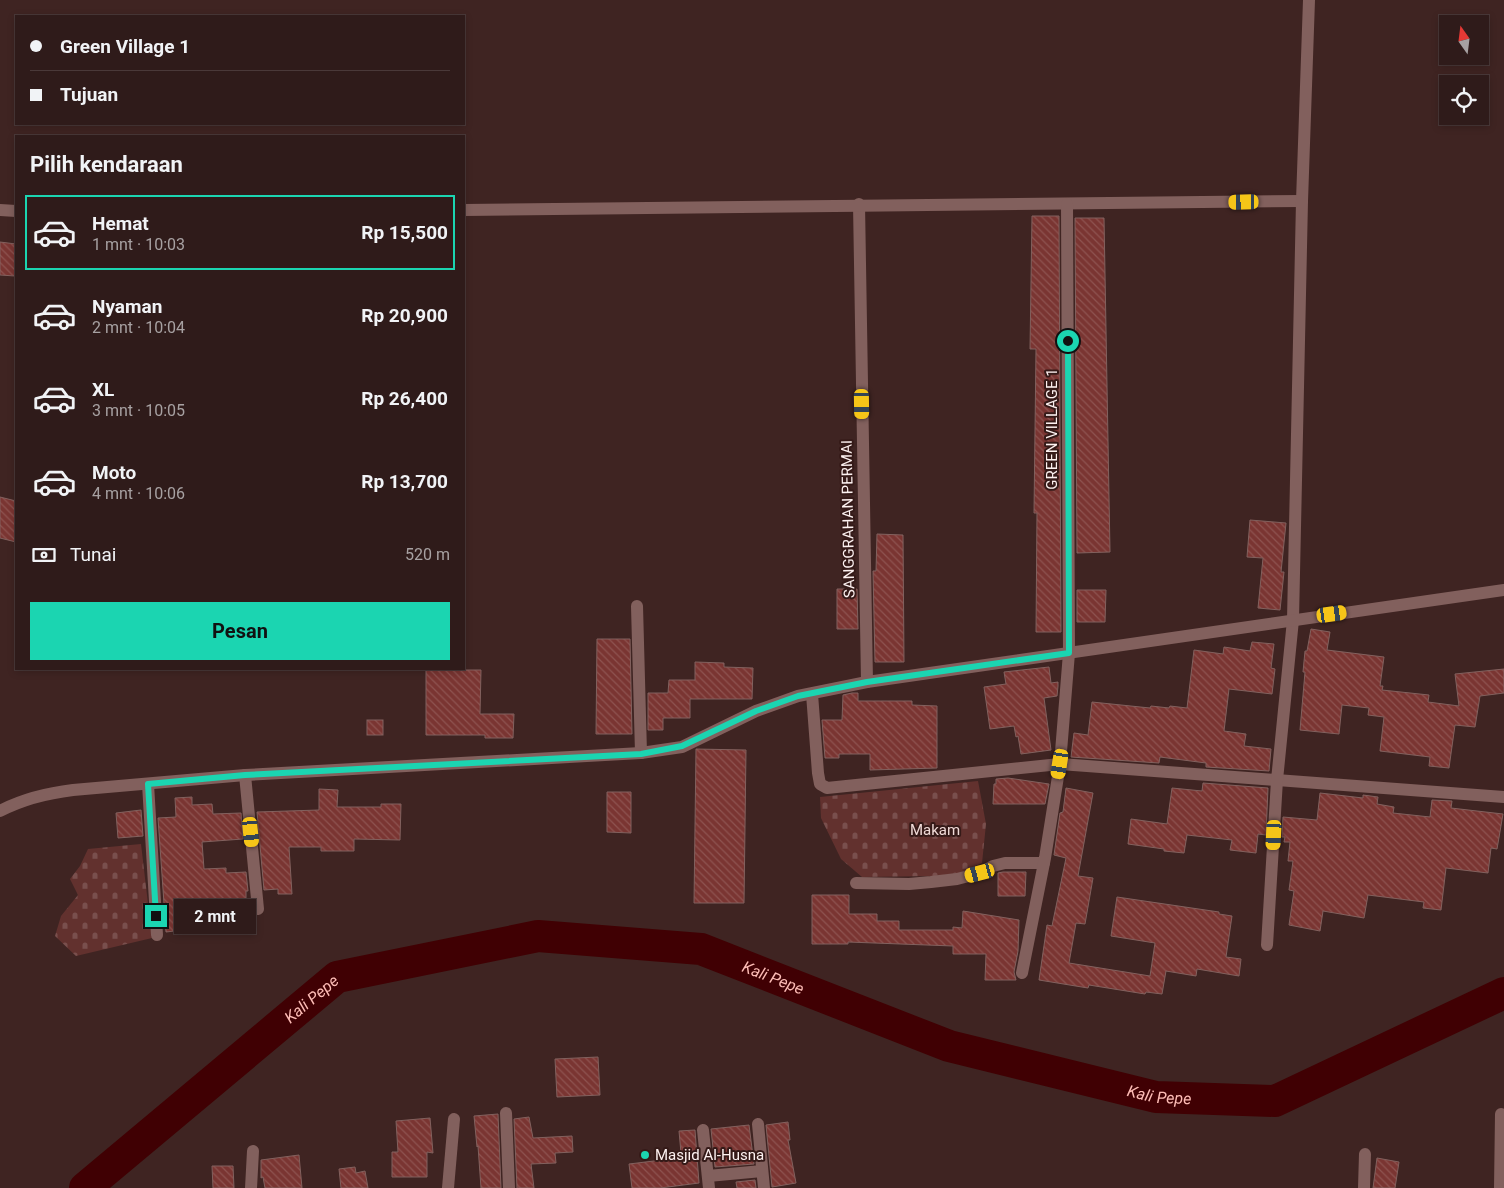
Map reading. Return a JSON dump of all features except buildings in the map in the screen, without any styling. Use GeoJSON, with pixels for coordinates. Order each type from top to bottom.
{"type":"FeatureCollection","features":[{"type":"Feature","properties":{"kind":"street"},"geometry":{"type":"LineString","coordinates":[[1268,945],[1276,780],[1293,620],[1302,201],[1309,0]]}},
{"type":"Feature","properties":{"kind":"street"},"geometry":{"type":"LineString","coordinates":[[465,210],[860,204],[1302,201]]}},
{"type":"Feature","properties":{"kind":"street","name":"SANGGRAHAN PERMAI"},"geometry":{"type":"LineString","coordinates":[[860,204],[867,682]]}},
{"type":"Feature","properties":{"kind":"street","name":"GREEN VILLAGE 1"},"geometry":{"type":"LineString","coordinates":[[1022,973],[1044,863],[1060,764],[1069,653],[1067,204]]}},
{"type":"Feature","properties":{"kind":"street"},"geometry":{"type":"LineString","coordinates":[[0,210],[15,210]]}},
{"type":"Feature","properties":{"kind":"street"},"geometry":{"type":"LineString","coordinates":[[0,811],[54,792],[245,775],[641,754],[682,746],[756,711],[798,696],[867,682],[1504,590]]}},
{"type":"Feature","properties":{"kind":"street"},"geometry":{"type":"LineString","coordinates":[[637,606],[641,754]]}},
{"type":"Feature","properties":{"kind":"street"},"geometry":{"type":"LineString","coordinates":[[812,694],[818,773],[820,784],[827,788],[1060,764],[1504,797]]}},
{"type":"Feature","properties":{"kind":"street"},"geometry":{"type":"LineString","coordinates":[[245,775],[258,909]]}},
{"type":"Feature","properties":{"kind":"street"},"geometry":{"type":"LineString","coordinates":[[148,784],[157,935]]}},
{"type":"Feature","properties":{"kind":"street"},"geometry":{"type":"LineString","coordinates":[[856,883],[909,884],[931,882],[957,879],[980,873],[1004,863],[1044,863]]}},
{"type":"Feature","properties":{"kind":"street"},"geometry":{"type":"LineString","coordinates":[[506,1113],[509,1188]]}},
{"type":"Feature","properties":{"kind":"street"},"geometry":{"type":"LineString","coordinates":[[1500,1114],[1500,1188]]}},
{"type":"Feature","properties":{"kind":"street"},"geometry":{"type":"LineString","coordinates":[[448,1188],[454,1119]]}},
{"type":"Feature","properties":{"kind":"street"},"geometry":{"type":"LineString","coordinates":[[758,1124],[764,1188]]}},
{"type":"Feature","properties":{"kind":"street"},"geometry":{"type":"LineString","coordinates":[[703,1130],[708,1182],[762,1171]]}},
{"type":"Feature","properties":{"kind":"street"},"geometry":{"type":"LineString","coordinates":[[251,1188],[253,1151]]}},
{"type":"Feature","properties":{"kind":"street"},"geometry":{"type":"LineString","coordinates":[[1364,1188],[1365,1154]]}},
{"type":"Feature","properties":{"kind":"green space","name":"Makam"},"geometry":{"type":"Polygon","coordinates":[[[978,781],[986,824],[982,863],[960,873],[935,876],[862,877],[841,859],[821,818],[820,797],[978,781]]]}},
{"type":"Feature","properties":{"kind":"green space"},"geometry":{"type":"Polygon","coordinates":[[[141,844],[152,938],[76,956],[55,936],[61,916],[78,895],[70,879],[80,866],[88,849],[141,844]]]}},
{"type":"Feature","properties":{"kind":"waterway","name":"Kali Pepe"},"geometry":{"type":"LineString","coordinates":[[85,1188],[337,977],[538,936],[701,949],[949,1046],[1156,1097],[1275,1101],[1504,993]]}},
{"type":"Feature","properties":{"kind":"place","name":"Masjid Al-Husna"},"geometry":{"type":"Point","coordinates":[645,1155]}},
{"type":"Feature","properties":{"kind":"route"},"geometry":{"type":"LineString","coordinates":[[156,916],[148,784],[245,775],[641,754],[682,746],[756,711],[798,696],[867,682],[1069,653],[1068,341]]}}]}
